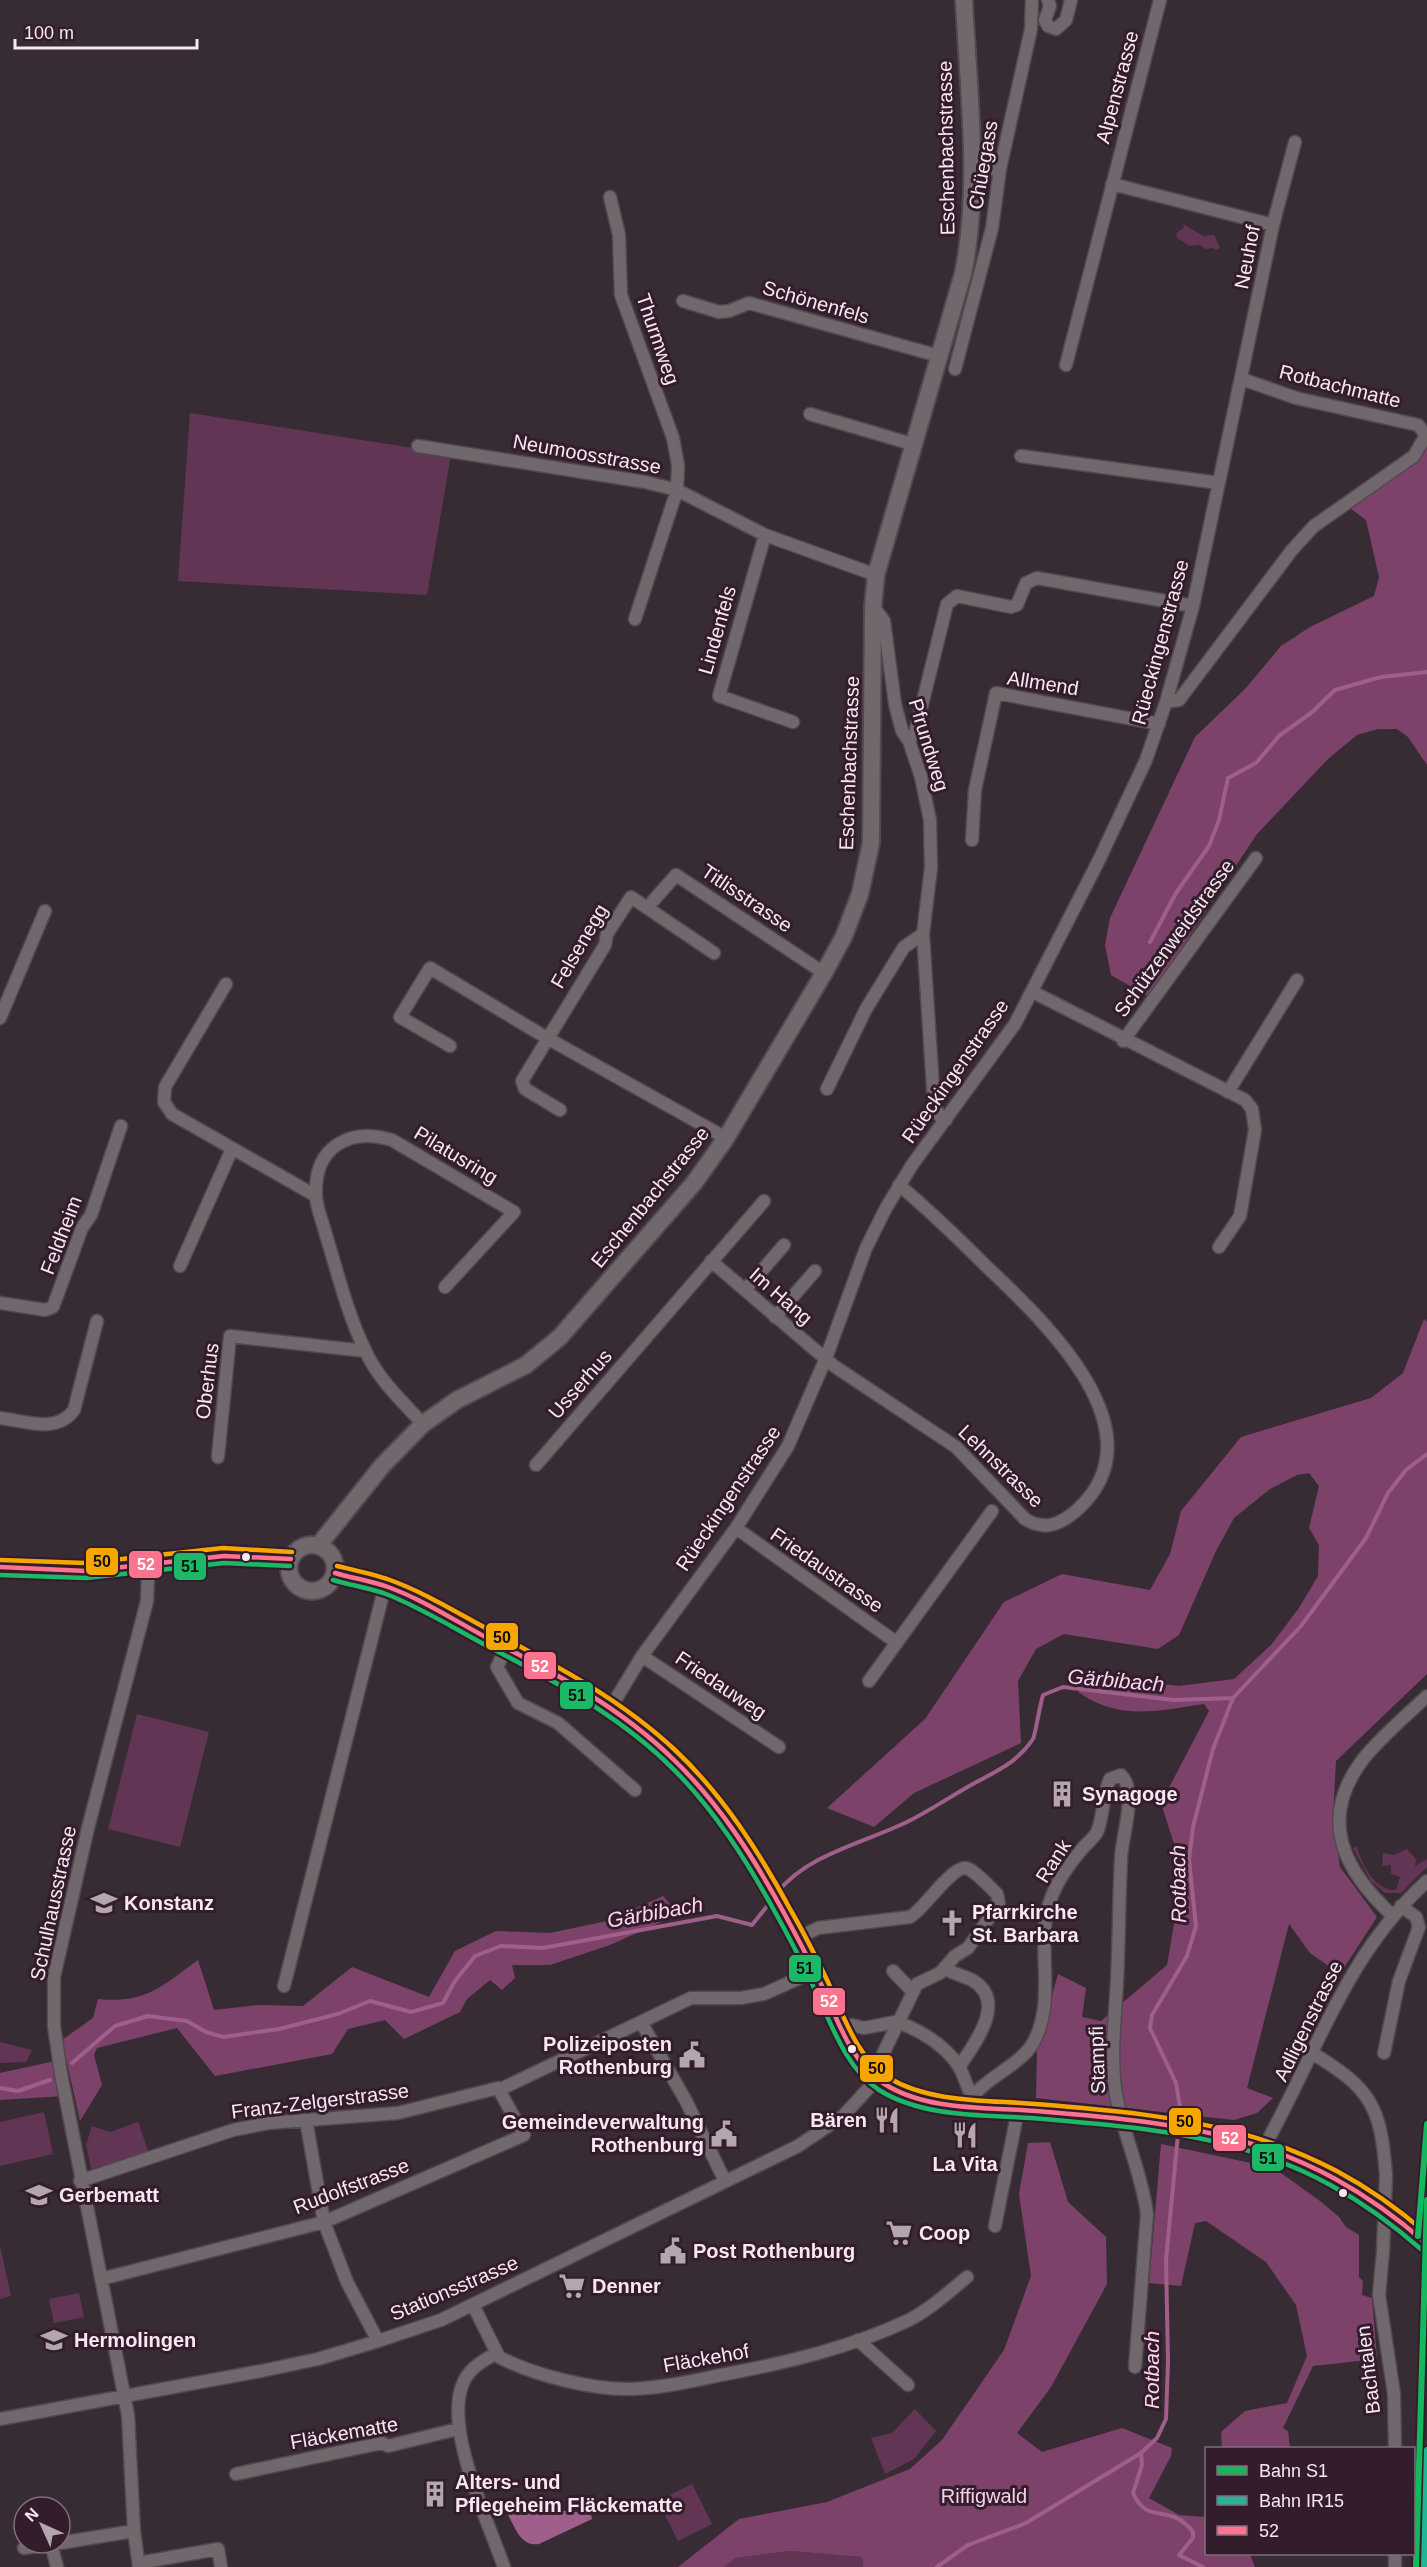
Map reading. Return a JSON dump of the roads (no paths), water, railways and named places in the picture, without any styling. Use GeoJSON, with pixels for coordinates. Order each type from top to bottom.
{"type":"FeatureCollection","features":[{"type":"Feature","properties":{"kind":"main road","name":"Eschenbachstrasse"},"geometry":{"type":"LineString","coordinates":[[318,1546],[382,1466],[423,1424],[457,1400],[526,1365],[560,1337],[694,1182],[726,1137],[824,974],[844,936],[860,894],[871,843],[873,606],[876,575],[968,250],[972,202],[964,0]]}},
{"type":"Feature","properties":{"kind":"main road"},"geometry":{"type":"LineString","coordinates":[[318,1546],[332,1556],[335,1574],[323,1588],[305,1590],[291,1577],[291,1559],[302,1548],[318,1546]]}},
{"type":"Feature","properties":{"kind":"main road"},"geometry":{"type":"LineString","coordinates":[[0,1567],[58,1572],[234,1553],[291,1559]]}},
{"type":"Feature","properties":{"kind":"main road"},"geometry":{"type":"LineString","coordinates":[[335,1574],[385,1586],[506,1648],[611,1707],[664,1750],[698,1784],[751,1858],[798,1938],[857,2053],[877,2066],[911,2096],[971,2100],[1024,2111],[1175,2126],[1244,2141],[1288,2156],[1354,2187],[1388,2210],[1427,2244]]}},
{"type":"Feature","properties":{"kind":"street","name":"Chüegass"},"geometry":{"type":"LineString","coordinates":[[955,369],[992,228],[1000,169],[1031,29],[1032,0]]}},
{"type":"Feature","properties":{"kind":"street"},"geometry":{"type":"LineString","coordinates":[[1048,0],[1050,6],[1045,20],[1048,26],[1056,29],[1066,20],[1071,0]]}},
{"type":"Feature","properties":{"kind":"street","name":"Alpenstrasse"},"geometry":{"type":"LineString","coordinates":[[1066,365],[1160,0]]}},
{"type":"Feature","properties":{"kind":"street","name":"Neuhof"},"geometry":{"type":"LineString","coordinates":[[1242,380],[1273,225],[1295,142]]}},
{"type":"Feature","properties":{"kind":"street"},"geometry":{"type":"LineString","coordinates":[[971,170],[1000,169]]}},
{"type":"Feature","properties":{"kind":"street"},"geometry":{"type":"LineString","coordinates":[[1112,184],[1273,225]]}},
{"type":"Feature","properties":{"kind":"street","name":"Thurmweg"},"geometry":{"type":"LineString","coordinates":[[610,197],[619,235],[621,295],[673,438],[678,465],[677,490],[635,619]]}},
{"type":"Feature","properties":{"kind":"street","name":"Schönenfels"},"geometry":{"type":"LineString","coordinates":[[683,301],[719,312],[729,311],[749,303],[939,356]]}},
{"type":"Feature","properties":{"kind":"street","name":"Rotbachmatte"},"geometry":{"type":"LineString","coordinates":[[1242,380],[1296,398],[1418,424],[1426,435]]}},
{"type":"Feature","properties":{"kind":"street","name":"Rüeckingenstrasse"},"geometry":{"type":"LineString","coordinates":[[611,1707],[642,1656],[736,1528],[797,1428],[826,1358],[866,1248],[899,1185],[998,1051],[1033,992],[1099,860],[1146,760],[1166,702],[1193,606],[1242,380]]}},
{"type":"Feature","properties":{"kind":"street"},"geometry":{"type":"LineString","coordinates":[[810,414],[912,444]]}},
{"type":"Feature","properties":{"kind":"street"},"geometry":{"type":"LineString","coordinates":[[1166,702],[1179,700],[1292,550],[1314,526],[1414,456],[1426,435]]}},
{"type":"Feature","properties":{"kind":"street","name":"Neumoosstrasse"},"geometry":{"type":"LineString","coordinates":[[418,446],[645,482],[677,490],[765,535],[876,575]]}},
{"type":"Feature","properties":{"kind":"street"},"geometry":{"type":"LineString","coordinates":[[1021,456],[1220,483]]}},
{"type":"Feature","properties":{"kind":"street","name":"Lindenfels"},"geometry":{"type":"LineString","coordinates":[[765,535],[719,696],[793,722]]}},
{"type":"Feature","properties":{"kind":"street"},"geometry":{"type":"LineString","coordinates":[[909,741],[915,733],[947,604],[957,596],[1011,607],[1017,605],[1026,583],[1037,578],[1193,606]]}},
{"type":"Feature","properties":{"kind":"street","name":"Pfrundweg"},"geometry":{"type":"LineString","coordinates":[[873,606],[884,621],[895,704],[902,730],[909,741],[921,777],[930,820],[931,868],[923,934],[934,1104],[939,1115],[946,1120]]}},
{"type":"Feature","properties":{"kind":"street","name":"Allmend"},"geometry":{"type":"LineString","coordinates":[[972,840],[975,790],[996,693],[1159,724]]}},
{"type":"Feature","properties":{"kind":"street","name":"Schützenweidstrasse"},"geometry":{"type":"LineString","coordinates":[[1123,1041],[1256,858]]}},
{"type":"Feature","properties":{"kind":"street","name":"Titlisstrasse"},"geometry":{"type":"LineString","coordinates":[[653,901],[676,875],[824,974]]}},
{"type":"Feature","properties":{"kind":"street","name":"Felsenegg"},"geometry":{"type":"LineString","coordinates":[[560,1110],[522,1086],[547,1038],[605,945],[607,934],[631,897],[714,953]]}},
{"type":"Feature","properties":{"kind":"street"},"geometry":{"type":"LineString","coordinates":[[0,1018],[45,910]]}},
{"type":"Feature","properties":{"kind":"street"},"geometry":{"type":"LineString","coordinates":[[827,1089],[866,1010],[898,956],[904,947],[923,934]]}},
{"type":"Feature","properties":{"kind":"street"},"geometry":{"type":"LineString","coordinates":[[450,1046],[400,1017],[430,968],[547,1038],[726,1137]]}},
{"type":"Feature","properties":{"kind":"street"},"geometry":{"type":"LineString","coordinates":[[1228,1092],[1297,980]]}},
{"type":"Feature","properties":{"kind":"street"},"geometry":{"type":"LineString","coordinates":[[226,984],[165,1087],[164,1102],[172,1114],[316,1197]]}},
{"type":"Feature","properties":{"kind":"street","name":"Schützenweidstrasse"},"geometry":{"type":"LineString","coordinates":[[1033,992],[1123,1041],[1245,1101],[1252,1109],[1255,1130],[1240,1216],[1219,1247]]}},
{"type":"Feature","properties":{"kind":"street","name":"Feldheim"},"geometry":{"type":"LineString","coordinates":[[0,1304],[45,1310],[53,1307],[82,1228],[91,1215],[121,1125]]}},
{"type":"Feature","properties":{"kind":"street","name":"Pilatusring"},"geometry":{"type":"LineString","coordinates":[[423,1424],[365,1351],[341,1284],[316,1197],[317,1172],[323,1158],[335,1145],[354,1136],[376,1135],[392,1140],[514,1212],[445,1287]]}},
{"type":"Feature","properties":{"kind":"street"},"geometry":{"type":"LineString","coordinates":[[180,1266],[232,1149]]}},
{"type":"Feature","properties":{"kind":"street","name":"Lehnstrasse"},"geometry":{"type":"LineString","coordinates":[[826,1358],[855,1381],[956,1447],[1017,1512],[1035,1525],[1056,1525],[1063,1521],[1091,1496],[1101,1478],[1106,1455],[1103,1425],[1092,1391],[1075,1359],[1041,1318],[899,1185]]}},
{"type":"Feature","properties":{"kind":"street"},"geometry":{"type":"LineString","coordinates":[[711,1261],[764,1201]]}},
{"type":"Feature","properties":{"kind":"street"},"geometry":{"type":"LineString","coordinates":[[745,1290],[784,1245]]}},
{"type":"Feature","properties":{"kind":"street","name":"Im Hang"},"geometry":{"type":"LineString","coordinates":[[711,1261],[826,1358]]}},
{"type":"Feature","properties":{"kind":"street","name":"Usserhus"},"geometry":{"type":"LineString","coordinates":[[536,1465],[711,1261]]}},
{"type":"Feature","properties":{"kind":"street"},"geometry":{"type":"LineString","coordinates":[[775,1317],[815,1271]]}},
{"type":"Feature","properties":{"kind":"street"},"geometry":{"type":"LineString","coordinates":[[0,1418],[49,1425],[62,1423],[69,1418],[74,1410],[97,1321]]}},
{"type":"Feature","properties":{"kind":"street","name":"Oberhus"},"geometry":{"type":"LineString","coordinates":[[218,1456],[230,1336],[365,1351]]}},
{"type":"Feature","properties":{"kind":"street"},"geometry":{"type":"LineString","coordinates":[[869,1681],[992,1511]]}},
{"type":"Feature","properties":{"kind":"street","name":"Friedaustrasse"},"geometry":{"type":"LineString","coordinates":[[736,1528],[897,1643]]}},
{"type":"Feature","properties":{"kind":"street","name":"Schulhausstrasse"},"geometry":{"type":"LineString","coordinates":[[139,2565],[134,2531],[124,2395],[80,2181],[54,2026],[54,1977],[88,1828],[147,1601],[148,1580],[145,1564]]}},
{"type":"Feature","properties":{"kind":"street"},"geometry":{"type":"LineString","coordinates":[[284,1986],[385,1586]]}},
{"type":"Feature","properties":{"kind":"street"},"geometry":{"type":"LineString","coordinates":[[506,1648],[497,1667],[518,1703],[558,1723],[635,1791]]}},
{"type":"Feature","properties":{"kind":"street","name":"Friedauweg"},"geometry":{"type":"LineString","coordinates":[[642,1656],[779,1748]]}},
{"type":"Feature","properties":{"kind":"street"},"geometry":{"type":"LineString","coordinates":[[1384,2053],[1399,1981],[1419,1927],[1416,1917],[1397,1911],[1356,1875],[1341,1842],[1339,1819],[1343,1798],[1364,1758],[1427,1696]]}},
{"type":"Feature","properties":{"kind":"street","name":"Rank"},"geometry":{"type":"LineString","coordinates":[[971,2100],[1014,2066],[1033,2044],[1043,2018],[1046,1918],[1049,1904],[1068,1866],[1096,1833],[1105,1790],[1110,1779],[1121,1775],[1128,1781],[1129,1792],[1121,1855]]}},
{"type":"Feature","properties":{"kind":"street","name":"Stampfi"},"geometry":{"type":"LineString","coordinates":[[1121,1855],[1114,2025],[1116,2093],[1130,2151],[1144,2190],[1147,2214],[1135,2367]]}},
{"type":"Feature","properties":{"kind":"street"},"geometry":{"type":"LineString","coordinates":[[798,1938],[818,1928],[910,1917],[920,1912],[951,1874],[961,1868],[968,1869],[997,1894],[999,1904],[968,1948],[955,1956],[943,1971],[917,1984],[913,1992],[893,1971]]}},
{"type":"Feature","properties":{"kind":"street","name":"Adligenstrasse"},"geometry":{"type":"LineString","coordinates":[[1264,2147],[1290,2102],[1349,1977],[1397,1911],[1427,1881]]}},
{"type":"Feature","properties":{"kind":"street","name":"Franz-Zelgerstrasse"},"geometry":{"type":"LineString","coordinates":[[80,2181],[233,2130],[306,2120],[398,2113],[502,2087],[691,1998],[741,1998],[764,1994],[814,1971]]}},
{"type":"Feature","properties":{"kind":"street"},"geometry":{"type":"LineString","coordinates":[[943,1971],[980,1986],[987,1994],[988,2015],[979,2037],[959,2067]]}},
{"type":"Feature","properties":{"kind":"street","name":"Stationsstrasse"},"geometry":{"type":"LineString","coordinates":[[0,2419],[309,2361],[378,2342],[441,2320],[825,2130],[843,2116],[877,2066],[902,2023],[913,1992]]}},
{"type":"Feature","properties":{"kind":"street"},"geometry":{"type":"LineString","coordinates":[[641,2022],[687,2101],[725,2181]]}},
{"type":"Feature","properties":{"kind":"street"},"geometry":{"type":"LineString","coordinates":[[856,2029],[902,2023],[923,2033],[944,2049],[959,2067],[971,2100]]}},
{"type":"Feature","properties":{"kind":"street","name":"Bachtalen"},"geometry":{"type":"LineString","coordinates":[[1312,2053],[1329,2064],[1371,2101],[1380,2118],[1386,2175],[1383,2251],[1378,2295],[1394,2396],[1395,2447]]}},
{"type":"Feature","properties":{"kind":"street","name":"Rudolfstrasse"},"geometry":{"type":"LineString","coordinates":[[101,2279],[324,2222],[524,2134],[502,2087]]}},
{"type":"Feature","properties":{"kind":"street"},"geometry":{"type":"LineString","coordinates":[[995,2226],[1024,2111]]}},
{"type":"Feature","properties":{"kind":"street"},"geometry":{"type":"LineString","coordinates":[[306,2120],[324,2222],[347,2282],[378,2342]]}},
{"type":"Feature","properties":{"kind":"street","name":"Fläckehof"},"geometry":{"type":"LineString","coordinates":[[495,2354],[525,2368],[586,2384],[630,2389],[684,2383],[769,2366],[858,2340],[910,2319],[941,2299],[967,2277]]}},
{"type":"Feature","properties":{"kind":"street"},"geometry":{"type":"LineString","coordinates":[[472,2305],[495,2354],[470,2372],[464,2382],[459,2401],[458,2429],[504,2567]]}},
{"type":"Feature","properties":{"kind":"street"},"geometry":{"type":"LineString","coordinates":[[858,2340],[908,2385]]}},
{"type":"Feature","properties":{"kind":"street","name":"Fläckematte"},"geometry":{"type":"LineString","coordinates":[[236,2474],[382,2443],[388,2446],[458,2429]]}},
{"type":"Feature","properties":{"kind":"street"},"geometry":{"type":"LineString","coordinates":[[72,2541],[134,2531]]}},
{"type":"Feature","properties":{"kind":"street"},"geometry":{"type":"LineString","coordinates":[[139,2565],[218,2549],[221,2567]]}},
{"type":"Feature","properties":{"kind":"waterway"},"geometry":{"type":"LineString","coordinates":[[1150,942],[1176,893],[1209,846],[1219,820],[1228,778],[1256,763],[1280,735],[1311,713],[1335,690],[1381,677],[1427,672]]}},
{"type":"Feature","properties":{"kind":"waterway","name":"Rotbach"},"geometry":{"type":"LineString","coordinates":[[1179,2124],[1180,2107],[1176,2083],[1150,2028],[1152,2015],[1187,1956],[1196,1926],[1189,1860],[1193,1827],[1213,1749],[1233,1698],[1301,1626],[1366,1538],[1388,1493],[1406,1470],[1427,1454]]}},
{"type":"Feature","properties":{"kind":"waterway","name":"Gärbibach"},"geometry":{"type":"LineString","coordinates":[[776,1894],[789,1880],[820,1859],[907,1822],[1013,1761],[1033,1739],[1043,1695],[1063,1687],[1174,1700],[1233,1698]]}},
{"type":"Feature","properties":{"kind":"waterway","name":"Gärbibach"},"geometry":{"type":"LineString","coordinates":[[72,2063],[115,2026],[148,2016],[187,2021],[206,2032],[223,2037],[279,2029],[338,2014],[370,2001],[411,2012],[443,2003],[455,1981],[475,1956],[501,1946],[543,1948],[717,1916],[752,1925],[772,1900]]}},
{"type":"Feature","properties":{"kind":"waterway"},"geometry":{"type":"LineString","coordinates":[[0,2088],[18,2091],[50,2080]]}},
{"type":"Feature","properties":{"kind":"waterway","name":"Rotbach"},"geometry":{"type":"LineString","coordinates":[[937,2567],[968,2545],[1026,2523],[1141,2453],[1157,2438],[1166,2419],[1168,2361],[1166,2260],[1178,2134]]}},
{"type":"Feature","properties":{"kind":"waterway"},"geometry":{"type":"LineString","coordinates":[[1141,2453],[1142,2465],[1133,2493],[1145,2509],[1176,2518],[1193,2532],[1193,2538],[1179,2555],[1203,2567]]}},
{"type":"Feature","properties":{"kind":"rail line","name":"S1"},"geometry":{"type":"LineString","coordinates":[[1418,2236],[1427,2124]]}},
{"type":"Feature","properties":{"kind":"rail line","name":"S1"},"geometry":{"type":"LineString","coordinates":[[1416,2567],[1427,2200]]}},
{"type":"Feature","properties":{"kind":"rail line","name":"IR15"},"geometry":{"type":"LineString","coordinates":[[1424,2567],[1427,2450]]}},
{"type":"Feature","properties":{"kind":"place","name":"Synagoge"},"geometry":{"type":"Point","coordinates":[1062,1794]}},
{"type":"Feature","properties":{"kind":"place","name":"Konstanz"},"geometry":{"type":"Point","coordinates":[104,1903]}},
{"type":"Feature","properties":{"kind":"place","name":"Pfarrkirche St. Barbara"},"geometry":{"type":"Point","coordinates":[952,1923]}},
{"type":"Feature","properties":{"kind":"place","name":"Polizeiposten Rothenburg"},"geometry":{"type":"Point","coordinates":[692,2055]}},
{"type":"Feature","properties":{"kind":"place","name":"Bären"},"geometry":{"type":"Point","coordinates":[887,2120]}},
{"type":"Feature","properties":{"kind":"place","name":"Gemeindeverwaltung Rothenburg"},"geometry":{"type":"Point","coordinates":[724,2134]}},
{"type":"Feature","properties":{"kind":"place","name":"La Vita"},"geometry":{"type":"Point","coordinates":[965,2135]}},
{"type":"Feature","properties":{"kind":"place","name":"Gerbematt"},"geometry":{"type":"Point","coordinates":[39,2195]}},
{"type":"Feature","properties":{"kind":"place","name":"Coop"},"geometry":{"type":"Point","coordinates":[899,2233]}},
{"type":"Feature","properties":{"kind":"place","name":"Post Rothenburg"},"geometry":{"type":"Point","coordinates":[673,2251]}},
{"type":"Feature","properties":{"kind":"place","name":"Denner"},"geometry":{"type":"Point","coordinates":[572,2286]}},
{"type":"Feature","properties":{"kind":"place","name":"Hermolingen"},"geometry":{"type":"Point","coordinates":[54,2340]}},
{"type":"Feature","properties":{"kind":"place","name":"Alters- und Pflegeheim Fläckematte"},"geometry":{"type":"Point","coordinates":[435,2494]}},
{"type":"Feature","properties":{"kind":"park label","name":"Riffigwald"},"geometry":{"type":"Point","coordinates":[984,2496]}}]}
